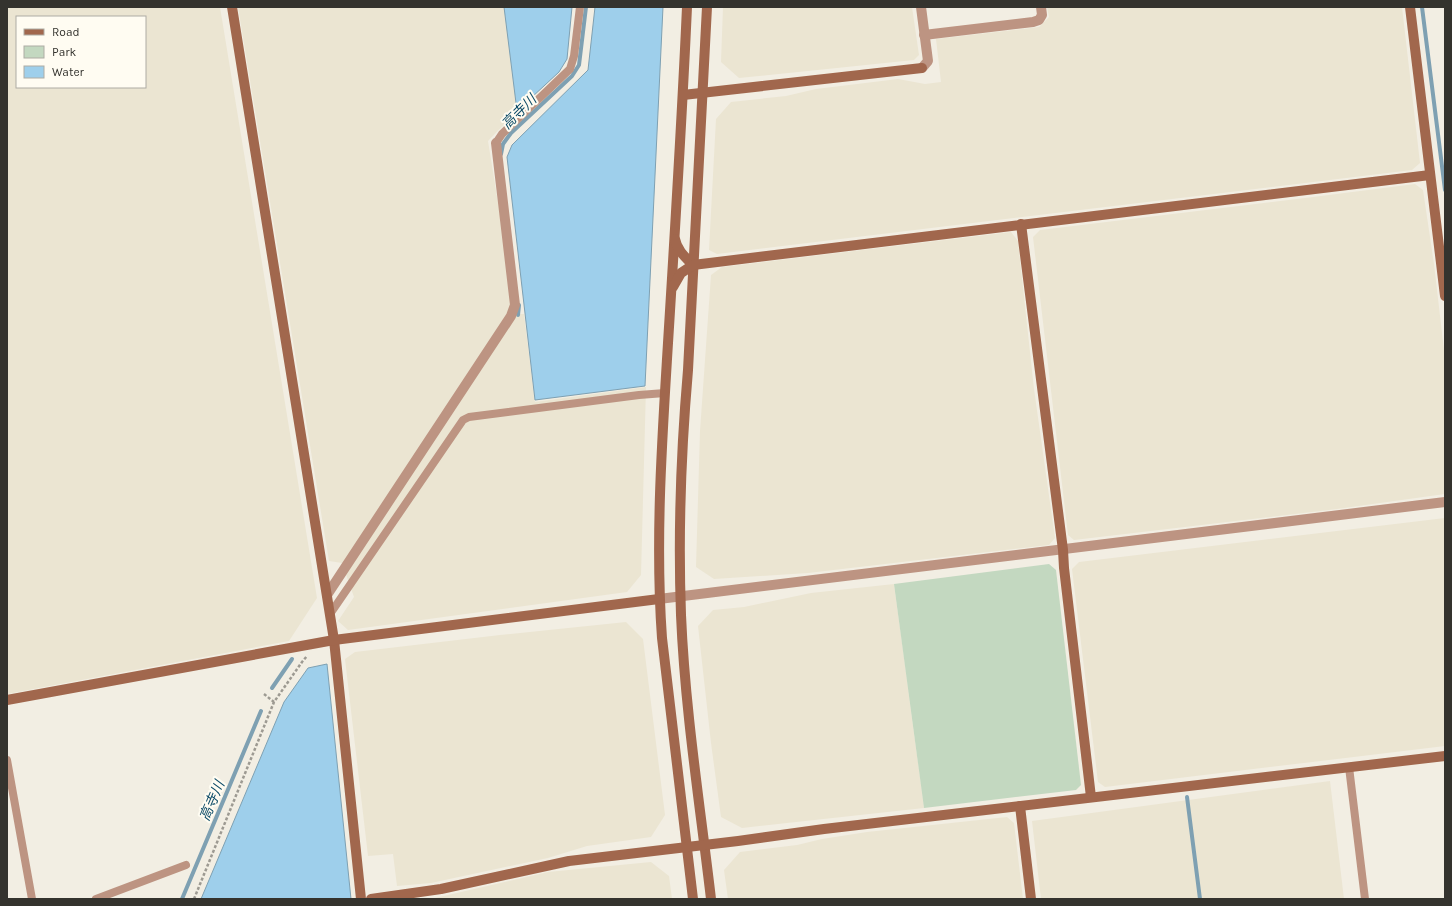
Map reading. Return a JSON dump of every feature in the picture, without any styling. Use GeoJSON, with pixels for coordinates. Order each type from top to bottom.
{"type":"FeatureCollection","features":[{"type":"Feature","properties":{"kind":"street"},"geometry":{"type":"LineString","coordinates":[[232,7],[334,640],[361,899]]}},
{"type":"Feature","properties":{"kind":"street"},"geometry":{"type":"LineString","coordinates":[[687,7],[665,394],[659,552],[659,599],[662,638],[692,899]]}},
{"type":"Feature","properties":{"kind":"street"},"geometry":{"type":"LineString","coordinates":[[707,7],[683,431],[680,552],[686,689],[711,899]]}},
{"type":"Feature","properties":{"kind":"street"},"geometry":{"type":"LineString","coordinates":[[683,95],[922,68],[928,61],[921,7]]}},
{"type":"Feature","properties":{"kind":"street"},"geometry":{"type":"LineString","coordinates":[[924,35],[1033,22],[1039,20],[1042,15],[1041,7]]}},
{"type":"Feature","properties":{"kind":"street"},"geometry":{"type":"LineString","coordinates":[[1410,7],[1445,296]]}},
{"type":"Feature","properties":{"kind":"street"},"geometry":{"type":"LineString","coordinates":[[327,595],[511,316],[515,305],[496,143]]}},
{"type":"Feature","properties":{"kind":"street"},"geometry":{"type":"LineString","coordinates":[[671,290],[681,273],[692,265],[1430,175]]}},
{"type":"Feature","properties":{"kind":"street"},"geometry":{"type":"LineString","coordinates":[[1021,224],[1063,550],[1091,797]]}},
{"type":"Feature","properties":{"kind":"street"},"geometry":{"type":"LineString","coordinates":[[674,234],[676,245],[692,265]]}},
{"type":"Feature","properties":{"kind":"street"},"geometry":{"type":"LineString","coordinates":[[7,700],[334,640],[1445,502]]}},
{"type":"Feature","properties":{"kind":"street"},"geometry":{"type":"LineString","coordinates":[[371,899],[441,889],[569,861],[824,829],[1445,756]]}},
{"type":"Feature","properties":{"kind":"street"},"geometry":{"type":"LineString","coordinates":[[1020,806],[1031,899]]}},
{"type":"Feature","properties":{"kind":"lane"},"geometry":{"type":"LineString","coordinates":[[496,143],[502,134],[570,69],[574,56],[580,7]]}},
{"type":"Feature","properties":{"kind":"lane"},"geometry":{"type":"LineString","coordinates":[[330,614],[463,420],[469,416],[639,395],[665,394]]}},
{"type":"Feature","properties":{"kind":"lane"},"geometry":{"type":"LineString","coordinates":[[7,760],[32,899]]}},
{"type":"Feature","properties":{"kind":"lane"},"geometry":{"type":"LineString","coordinates":[[1349,767],[1365,899]]}},
{"type":"Feature","properties":{"kind":"lane"},"geometry":{"type":"LineString","coordinates":[[96,899],[186,865]]}},
{"type":"Feature","properties":{"kind":"path"},"geometry":{"type":"LineString","coordinates":[[194,899],[274,702],[302,662],[320,643]]}},
{"type":"Feature","properties":{"kind":"path"},"geometry":{"type":"LineString","coordinates":[[264,694],[274,702]]}},
{"type":"Feature","properties":{"kind":"shaded area"},"geometry":{"type":"Polygon","coordinates":[[[7,7],[220,7],[317,598],[289,641],[7,694],[7,7]]]}},
{"type":"Feature","properties":{"kind":"shaded area"},"geometry":{"type":"Polygon","coordinates":[[[238,7],[504,7],[517,111],[488,141],[516,314],[524,314],[535,402],[646,387],[641,575],[627,592],[348,630],[338,621],[354,597],[342,563],[329,561],[238,7]]]}},
{"type":"Feature","properties":{"kind":"shaded area"},"geometry":{"type":"Polygon","coordinates":[[[723,7],[912,7],[919,55],[914,60],[739,78],[721,62],[723,7]]]}},
{"type":"Feature","properties":{"kind":"shaded area"},"geometry":{"type":"Polygon","coordinates":[[[1047,7],[1402,7],[1420,163],[1412,170],[717,254],[709,250],[716,119],[731,102],[786,96],[816,89],[898,79],[925,84],[941,82],[936,39],[1039,27],[1049,17],[1047,7]]]}},
{"type":"Feature","properties":{"kind":"shaded area"},"geometry":{"type":"Polygon","coordinates":[[[1415,184],[1423,190],[1434,264],[1445,359],[1445,494],[1337,509],[1074,540],[1068,535],[1033,237],[1040,230],[1415,184]]]}},
{"type":"Feature","properties":{"kind":"shaded area"},"geometry":{"type":"Polygon","coordinates":[[[1011,232],[1018,241],[1034,389],[1055,538],[1049,545],[808,573],[714,579],[696,567],[700,431],[711,275],[722,267],[1011,232]]]}},
{"type":"Feature","properties":{"kind":"shaded area"},"geometry":{"type":"Polygon","coordinates":[[[1445,518],[1445,746],[1105,787],[1098,782],[1072,569],[1079,562],[1445,518]]]}},
{"type":"Feature","properties":{"kind":"shaded area"},"geometry":{"type":"Polygon","coordinates":[[[894,584],[924,808],[742,828],[721,817],[698,626],[713,610],[744,607],[811,593],[894,584]]]}},
{"type":"Feature","properties":{"kind":"shaded area"},"geometry":{"type":"Polygon","coordinates":[[[626,622],[643,639],[665,815],[651,837],[587,846],[548,858],[431,883],[397,886],[393,854],[368,856],[345,659],[355,652],[626,622]]]}},
{"type":"Feature","properties":{"kind":"shaded area"},"geometry":{"type":"Polygon","coordinates":[[[1330,781],[1344,899],[1041,899],[1032,821],[1330,781]]]}},
{"type":"Feature","properties":{"kind":"shaded area"},"geometry":{"type":"Polygon","coordinates":[[[1007,817],[1014,823],[1023,899],[728,899],[724,870],[740,852],[797,845],[822,839],[867,832],[1007,817]]]}},
{"type":"Feature","properties":{"kind":"shaded area"},"geometry":{"type":"Polygon","coordinates":[[[651,862],[669,876],[672,899],[423,899],[435,898],[548,872],[651,862]]]}},
{"type":"Feature","properties":{"kind":"green space"},"geometry":{"type":"Polygon","coordinates":[[[1049,564],[1056,570],[1081,785],[1076,790],[924,808],[894,584],[1049,564]]]}},
{"type":"Feature","properties":{"kind":"water"},"geometry":{"type":"Polygon","coordinates":[[[504,7],[572,7],[567,59],[559,72],[517,111],[504,7]]]}},
{"type":"Feature","properties":{"kind":"water"},"geometry":{"type":"Polygon","coordinates":[[[595,7],[663,7],[645,386],[535,400],[507,157],[512,145],[588,70],[595,7]]]}},
{"type":"Feature","properties":{"kind":"water"},"geometry":{"type":"Polygon","coordinates":[[[327,664],[351,899],[201,899],[284,702],[308,668],[327,664]]]}},
{"type":"Feature","properties":{"kind":"waterway","name":"高寺川"},"geometry":{"type":"LineString","coordinates":[[501,154],[503,144],[511,133],[572,76],[579,65],[586,7]]}},
{"type":"Feature","properties":{"kind":"waterway"},"geometry":{"type":"LineString","coordinates":[[1422,7],[1445,190]]}},
{"type":"Feature","properties":{"kind":"waterway","name":"高寺川"},"geometry":{"type":"LineString","coordinates":[[518,315],[519,305]]}},
{"type":"Feature","properties":{"kind":"waterway","name":"高寺川"},"geometry":{"type":"LineString","coordinates":[[272,688],[292,659]]}},
{"type":"Feature","properties":{"kind":"waterway","name":"高寺川"},"geometry":{"type":"LineString","coordinates":[[182,899],[261,711]]}},
{"type":"Feature","properties":{"kind":"waterway"},"geometry":{"type":"LineString","coordinates":[[1187,797],[1200,899]]}}]}
